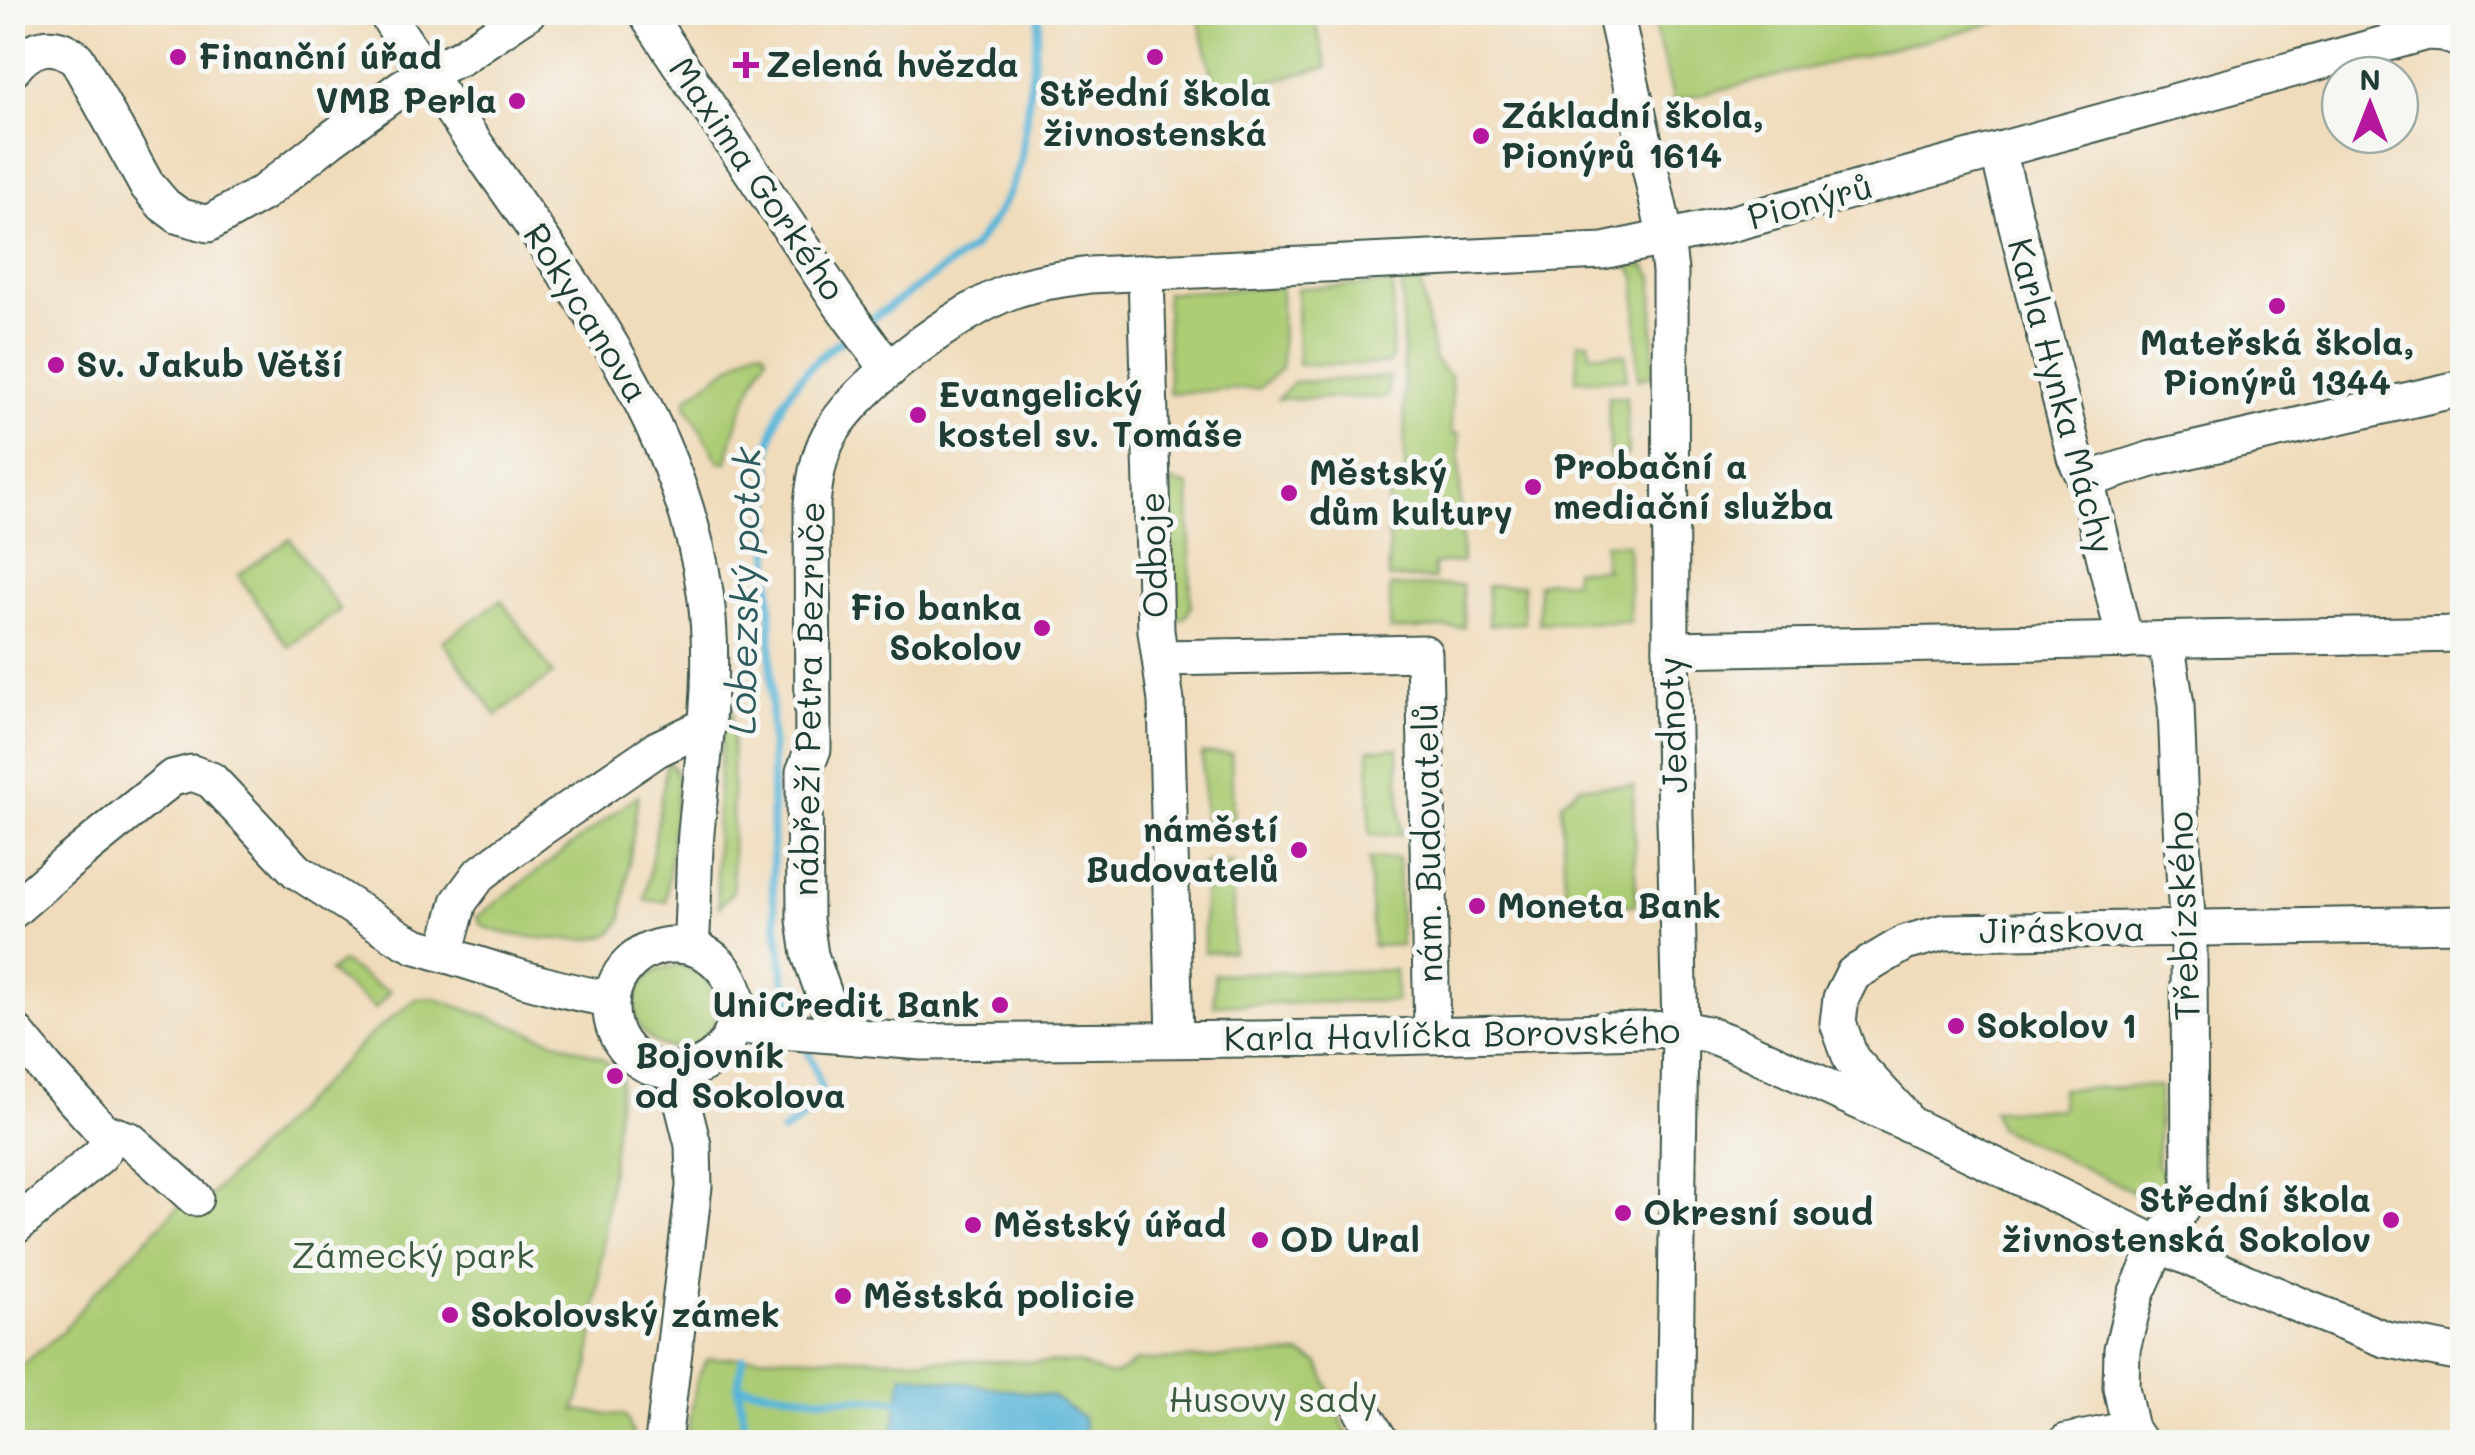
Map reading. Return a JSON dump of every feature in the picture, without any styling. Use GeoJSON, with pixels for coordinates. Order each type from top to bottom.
{"type":"FeatureCollection","features":[{"type":"Feature","properties":{"kind":"street","name":"Rokycanova"},"geometry":{"type":"LineString","coordinates":[[385,12],[619,356],[653,423],[678,486],[706,595],[711,665],[691,947]]}},
{"type":"Feature","properties":{"kind":"street"},"geometry":{"type":"LineString","coordinates":[[12,70],[31,50],[66,49],[77,59],[146,184],[179,216],[208,224],[262,192],[426,73],[461,57],[528,12]]}},
{"type":"Feature","properties":{"kind":"street","name":"Maxima Gorkého"},"geometry":{"type":"LineString","coordinates":[[645,12],[879,358]]}},
{"type":"Feature","properties":{"kind":"street","name":"Jednoty"},"geometry":{"type":"LineString","coordinates":[[1615,12],[1670,271],[1671,649],[1680,1029],[1674,1442]]}},
{"type":"Feature","properties":{"kind":"street","name":"Pionýrů"},"geometry":{"type":"LineString","coordinates":[[1146,272],[1603,251],[1748,219],[2428,32],[2460,40]]}},
{"type":"Feature","properties":{"kind":"street","name":"Karla Hynka Máchy"},"geometry":{"type":"LineString","coordinates":[[1998,150],[2125,641]]}},
{"type":"Feature","properties":{"kind":"street","name":"nábřeží Petra Bezruče"},"geometry":{"type":"LineString","coordinates":[[858,1037],[831,1014],[810,955],[804,920],[804,772],[813,749],[812,503],[820,456],[879,358],[1016,288],[1090,275],[1146,272]]}},
{"type":"Feature","properties":{"kind":"street","name":"Odboje"},"geometry":{"type":"LineString","coordinates":[[1146,272],[1156,631],[1161,658]]}},
{"type":"Feature","properties":{"kind":"street"},"geometry":{"type":"LineString","coordinates":[[2086,480],[2152,459],[2462,388]]}},
{"type":"Feature","properties":{"kind":"street"},"geometry":{"type":"LineString","coordinates":[[1671,649],[2462,634]]}},
{"type":"Feature","properties":{"kind":"street","name":"Třebízského"},"geometry":{"type":"LineString","coordinates":[[2135,1436],[2121,1387],[2122,1349],[2136,1294],[2190,1192],[2190,948],[2176,705],[2166,640]]}},
{"type":"Feature","properties":{"kind":"street","name":"nám. Budovatelů"},"geometry":{"type":"LineString","coordinates":[[1161,658],[1424,653],[1432,1034]]}},
{"type":"Feature","properties":{"kind":"street"},"geometry":{"type":"LineString","coordinates":[[1161,658],[1166,701],[1175,1038]]}},
{"type":"Feature","properties":{"kind":"street"},"geometry":{"type":"LineString","coordinates":[[445,954],[460,902],[479,875],[656,748],[708,725]]}},
{"type":"Feature","properties":{"kind":"street"},"geometry":{"type":"LineString","coordinates":[[12,911],[147,797],[172,778],[192,773],[211,780],[297,871],[402,939],[578,995],[611,999]]}},
{"type":"Feature","properties":{"kind":"street","name":"Jiráskova"},"geometry":{"type":"LineString","coordinates":[[1913,1126],[1850,1059],[1838,1023],[1841,998],[1854,974],[1905,943],[1946,932],[2462,924]]}},
{"type":"Feature","properties":{"kind":"street"},"geometry":{"type":"LineString","coordinates":[[661,946],[691,947],[716,960],[732,982],[737,996],[736,1024],[714,1058],[676,1072],[660,1070],[632,1056],[614,1030],[611,999],[615,984],[633,959],[661,946]]}},
{"type":"Feature","properties":{"kind":"street","name":"Karla Havlíčka Borovského"},"geometry":{"type":"LineString","coordinates":[[736,1024],[922,1042],[1351,1038],[1680,1029],[1707,1034],[2311,1310],[2385,1339],[2462,1354]]}},
{"type":"Feature","properties":{"kind":"street"},"geometry":{"type":"LineString","coordinates":[[12,1028],[108,1140],[99,1156],[12,1229]]}},
{"type":"Feature","properties":{"kind":"street"},"geometry":{"type":"LineString","coordinates":[[663,1442],[694,1186],[693,1145],[676,1072]]}},
{"type":"Feature","properties":{"kind":"street"},"geometry":{"type":"LineString","coordinates":[[104,1131],[130,1140],[195,1198]]}},
{"type":"Feature","properties":{"kind":"street"},"geometry":{"type":"LineString","coordinates":[[1362,1411],[1380,1442]]}},
{"type":"Feature","properties":{"kind":"street"},"geometry":{"type":"LineString","coordinates":[[2066,1442],[2135,1436]]}},
{"type":"Feature","properties":{"kind":"green space"},"geometry":{"type":"Polygon","coordinates":[[[1651,12],[2036,13],[1674,101],[1651,12]]]}},
{"type":"Feature","properties":{"kind":"green space"},"geometry":{"type":"Polygon","coordinates":[[[1197,13],[1313,13],[1327,67],[1217,94],[1197,13]]]}},
{"type":"Feature","properties":{"kind":"green space"},"geometry":{"type":"Polygon","coordinates":[[[1612,262],[1646,266],[1653,277],[1654,374],[1638,380],[1636,276],[1628,266],[1612,262]]]}},
{"type":"Feature","properties":{"kind":"green space"},"geometry":{"type":"Polygon","coordinates":[[[1393,284],[1392,359],[1388,364],[1298,365],[1297,288],[1393,284]]]}},
{"type":"Feature","properties":{"kind":"green space"},"geometry":{"type":"Polygon","coordinates":[[[1402,284],[1421,284],[1434,359],[1451,376],[1452,434],[1459,434],[1462,562],[1434,564],[1434,579],[1389,578],[1388,496],[1405,470],[1402,284]]]}},
{"type":"Feature","properties":{"kind":"green space"},"geometry":{"type":"Polygon","coordinates":[[[1281,287],[1282,367],[1260,388],[1169,393],[1166,293],[1281,287]]]}},
{"type":"Feature","properties":{"kind":"green space"},"geometry":{"type":"Polygon","coordinates":[[[1578,342],[1589,342],[1590,354],[1626,354],[1626,379],[1576,380],[1578,342]]]}},
{"type":"Feature","properties":{"kind":"green space"},"geometry":{"type":"Polygon","coordinates":[[[754,349],[763,349],[767,356],[743,407],[727,462],[719,462],[686,405],[688,397],[754,349]]]}},
{"type":"Feature","properties":{"kind":"green space"},"geometry":{"type":"Polygon","coordinates":[[[1389,377],[1388,397],[1278,399],[1294,382],[1389,377]]]}},
{"type":"Feature","properties":{"kind":"green space"},"geometry":{"type":"Polygon","coordinates":[[[1608,397],[1626,397],[1628,454],[1624,457],[1610,458],[1608,397]]]}},
{"type":"Feature","properties":{"kind":"green space"},"geometry":{"type":"Polygon","coordinates":[[[1170,481],[1189,486],[1191,606],[1185,617],[1174,620],[1170,481]]]}},
{"type":"Feature","properties":{"kind":"green space"},"geometry":{"type":"Polygon","coordinates":[[[290,539],[340,610],[288,647],[238,575],[290,539]]]}},
{"type":"Feature","properties":{"kind":"green space"},"geometry":{"type":"Polygon","coordinates":[[[1604,544],[1628,544],[1630,622],[1539,623],[1538,584],[1573,581],[1574,570],[1607,569],[1604,544]]]}},
{"type":"Feature","properties":{"kind":"green space"},"geometry":{"type":"Polygon","coordinates":[[[1462,585],[1464,627],[1390,630],[1390,587],[1462,585]]]}},
{"type":"Feature","properties":{"kind":"green space"},"geometry":{"type":"Polygon","coordinates":[[[1523,585],[1524,623],[1489,625],[1487,586],[1523,585]]]}},
{"type":"Feature","properties":{"kind":"green space"},"geometry":{"type":"Polygon","coordinates":[[[501,600],[553,674],[496,715],[443,641],[501,600]]]}},
{"type":"Feature","properties":{"kind":"green space"},"geometry":{"type":"Polygon","coordinates":[[[727,675],[731,678],[732,705],[733,891],[719,907],[717,820],[727,675]]]}},
{"type":"Feature","properties":{"kind":"green space"},"geometry":{"type":"Polygon","coordinates":[[[1398,748],[1401,835],[1370,835],[1369,749],[1398,748]]]}},
{"type":"Feature","properties":{"kind":"green space"},"geometry":{"type":"Polygon","coordinates":[[[1231,753],[1234,839],[1205,840],[1202,754],[1231,753]]]}},
{"type":"Feature","properties":{"kind":"green space"},"geometry":{"type":"Polygon","coordinates":[[[667,761],[678,780],[666,902],[645,900],[667,761]]]}},
{"type":"Feature","properties":{"kind":"green space"},"geometry":{"type":"Polygon","coordinates":[[[1580,786],[1633,786],[1636,905],[1566,905],[1561,803],[1580,786]]]}},
{"type":"Feature","properties":{"kind":"green space"},"geometry":{"type":"Polygon","coordinates":[[[638,795],[622,919],[612,933],[596,938],[542,938],[504,933],[480,923],[477,917],[638,795]]]}},
{"type":"Feature","properties":{"kind":"green space"},"geometry":{"type":"Polygon","coordinates":[[[1398,858],[1401,945],[1373,946],[1369,859],[1398,858]]]}},
{"type":"Feature","properties":{"kind":"green space"},"geometry":{"type":"Polygon","coordinates":[[[1204,863],[1233,863],[1233,952],[1204,952],[1204,863]]]}},
{"type":"Feature","properties":{"kind":"green space"},"geometry":{"type":"Polygon","coordinates":[[[342,962],[390,991],[375,1009],[329,972],[342,962]]]}},
{"type":"Feature","properties":{"kind":"green space"},"geometry":{"type":"Polygon","coordinates":[[[668,966],[684,966],[710,984],[717,1007],[714,1023],[705,1036],[684,1048],[668,1048],[642,1030],[635,1015],[635,999],[653,973],[668,966]]]}},
{"type":"Feature","properties":{"kind":"green space"},"geometry":{"type":"Polygon","coordinates":[[[1395,970],[1396,1001],[1214,1005],[1214,974],[1395,970]]]}},
{"type":"Feature","properties":{"kind":"green space","name":"Zámecký park"},"geometry":{"type":"Polygon","coordinates":[[[434,998],[603,1058],[621,1078],[589,1367],[575,1410],[626,1416],[636,1442],[13,1442],[13,1373],[63,1331],[89,1298],[180,1205],[202,1204],[368,1037],[416,999],[434,998]]]}},
{"type":"Feature","properties":{"kind":"green space"},"geometry":{"type":"Polygon","coordinates":[[[2160,1086],[2157,1166],[2169,1173],[2183,1160],[2166,1207],[1998,1127],[1993,1110],[2061,1109],[2061,1089],[2160,1086]]]}},
{"type":"Feature","properties":{"kind":"green space","name":"Husovy sady"},"geometry":{"type":"Polygon","coordinates":[[[1300,1354],[1319,1363],[1350,1442],[686,1442],[697,1379],[707,1359],[771,1356],[1078,1363],[1114,1374],[1136,1361],[1300,1354]]]}},
{"type":"Feature","properties":{"kind":"water"},"geometry":{"type":"Polygon","coordinates":[[[903,1374],[1052,1396],[1083,1418],[1087,1442],[891,1442],[903,1374]]]}},
{"type":"Feature","properties":{"kind":"waterway","name":"Lobezský potok"},"geometry":{"type":"LineString","coordinates":[[866,323],[973,248],[1009,193],[1020,164],[1040,12]]}},
{"type":"Feature","properties":{"kind":"waterway","name":"Lobezský potok"},"geometry":{"type":"LineString","coordinates":[[798,1022],[784,978],[773,895],[769,449],[780,410],[792,388],[850,334]]}},
{"type":"Feature","properties":{"kind":"waterway","name":"Lobezský potok"},"geometry":{"type":"LineString","coordinates":[[782,1132],[810,1112],[820,1096],[805,1045]]}},
{"type":"Feature","properties":{"kind":"waterway","name":"Lobezský potok"},"geometry":{"type":"LineString","coordinates":[[743,1358],[738,1386],[747,1442]]}},
{"type":"Feature","properties":{"kind":"waterway"},"geometry":{"type":"LineString","coordinates":[[738,1386],[820,1398],[898,1400],[901,1409]]}},
{"type":"Feature","properties":{"kind":"place","name":"Finanční úřad"},"geometry":{"type":"Point","coordinates":[178,57]}},
{"type":"Feature","properties":{"kind":"place","name":"Střední škola živnostenská"},"geometry":{"type":"Point","coordinates":[1155,57]}},
{"type":"Feature","properties":{"kind":"place","name":"Zelená hvězda"},"geometry":{"type":"Point","coordinates":[746,65]}},
{"type":"Feature","properties":{"kind":"place","name":"VMB Perla"},"geometry":{"type":"Point","coordinates":[517,101]}},
{"type":"Feature","properties":{"kind":"place","name":"Základní škola, Pionýrů 1614"},"geometry":{"type":"Point","coordinates":[1481,136]}},
{"type":"Feature","properties":{"kind":"place","name":"Mateřská škola, Pionýrů 1344"},"geometry":{"type":"Point","coordinates":[2277,306]}},
{"type":"Feature","properties":{"kind":"place","name":"Sv. Jakub Větší"},"geometry":{"type":"Point","coordinates":[56,365]}},
{"type":"Feature","properties":{"kind":"place","name":"Evangelický kostel sv. Tomáše"},"geometry":{"type":"Point","coordinates":[918,415]}},
{"type":"Feature","properties":{"kind":"place","name":"Probační a mediační služba"},"geometry":{"type":"Point","coordinates":[1533,487]}},
{"type":"Feature","properties":{"kind":"place","name":"Městský dům kultury"},"geometry":{"type":"Point","coordinates":[1289,493]}},
{"type":"Feature","properties":{"kind":"place","name":"Fio banka Sokolov"},"geometry":{"type":"Point","coordinates":[1042,628]}},
{"type":"Feature","properties":{"kind":"place","name":"náměstí Budovatelů"},"geometry":{"type":"Point","coordinates":[1299,850]}},
{"type":"Feature","properties":{"kind":"place","name":"Moneta Bank"},"geometry":{"type":"Point","coordinates":[1477,906]}},
{"type":"Feature","properties":{"kind":"place","name":"UniCredit Bank"},"geometry":{"type":"Point","coordinates":[1000,1005]}},
{"type":"Feature","properties":{"kind":"place","name":"Sokolov 1"},"geometry":{"type":"Point","coordinates":[1956,1026]}},
{"type":"Feature","properties":{"kind":"place","name":"Bojovník od Sokolova"},"geometry":{"type":"Point","coordinates":[615,1076]}},
{"type":"Feature","properties":{"kind":"place","name":"Okresní soud"},"geometry":{"type":"Point","coordinates":[1623,1213]}},
{"type":"Feature","properties":{"kind":"place","name":"Střední škola živnostenská Sokolov"},"geometry":{"type":"Point","coordinates":[2391,1220]}},
{"type":"Feature","properties":{"kind":"place","name":"Městský úřad"},"geometry":{"type":"Point","coordinates":[973,1225]}},
{"type":"Feature","properties":{"kind":"place","name":"OD Ural"},"geometry":{"type":"Point","coordinates":[1260,1240]}},
{"type":"Feature","properties":{"kind":"place","name":"Městská policie"},"geometry":{"type":"Point","coordinates":[843,1296]}},
{"type":"Feature","properties":{"kind":"place","name":"Sokolovský zámek"},"geometry":{"type":"Point","coordinates":[450,1315]}}]}
